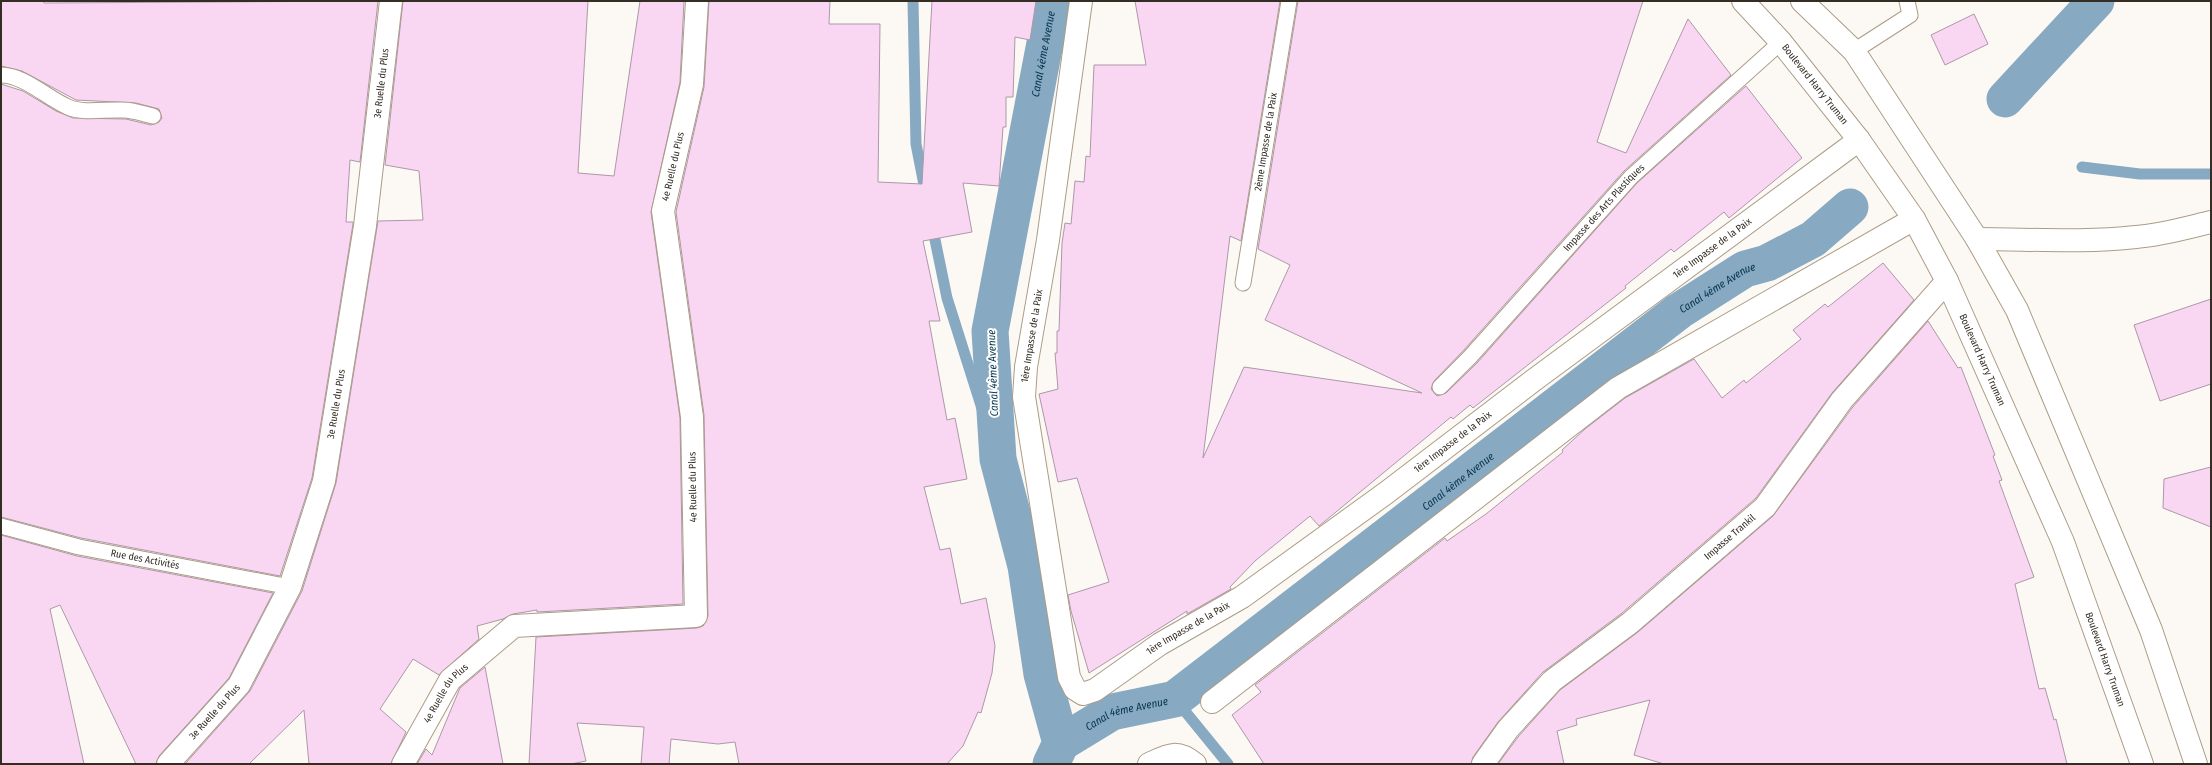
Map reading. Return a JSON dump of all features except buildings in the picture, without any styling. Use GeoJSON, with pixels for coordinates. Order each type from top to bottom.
{"type":"FeatureCollection","features":[{"type":"Feature","properties":{"kind":"street","name":"3e Ruelle du Plus"},"geometry":{"type":"LineString","coordinates":[[168,764],[239,685],[290,587],[324,481],[365,226],[391,1]]}},
{"type":"Feature","properties":{"kind":"street","name":"4e Ruelle du Plus"},"geometry":{"type":"LineString","coordinates":[[403,764],[450,680],[514,626],[696,616],[692,417],[663,211],[692,84],[697,1]]}},
{"type":"Feature","properties":{"kind":"street","name":"1ère Impasse de la Paix"},"geometry":{"type":"LineString","coordinates":[[1081,1],[1048,240],[1026,367],[1024,397],[1069,677],[1076,689],[1083,694],[1096,690],[1160,644],[1242,597],[1386,493],[1534,380],[1859,140]]}},
{"type":"Feature","properties":{"kind":"street","name":"Boulevard Harry Truman"},"geometry":{"type":"LineString","coordinates":[[1743,1],[1781,42],[1859,140],[1914,219],[1947,281],[2063,542],[2142,764]]}},
{"type":"Feature","properties":{"kind":"street"},"geometry":{"type":"LineString","coordinates":[[1802,1],[1854,51],[1977,239],[2017,310],[2148,622],[2196,764]]}},
{"type":"Feature","properties":{"kind":"street"},"geometry":{"type":"LineString","coordinates":[[1212,702],[1618,388],[1914,219]]}},
{"type":"Feature","properties":{"kind":"street"},"geometry":{"type":"LineString","coordinates":[[1977,239],[2078,240],[2135,237],[2163,234],[2211,222]]}},
{"type":"Feature","properties":{"kind":"street","name":"Impasse Trankil"},"geometry":{"type":"LineString","coordinates":[[1483,764],[1508,729],[1552,681],[1630,623],[1765,507],[1842,400],[1947,281]]}},
{"type":"Feature","properties":{"kind":"street"},"geometry":{"type":"LineString","coordinates":[[1149,764],[1168,755],[1185,756],[1196,764]]}},
{"type":"Feature","properties":{"kind":"lane","name":"2ème Impasse de la Paix"},"geometry":{"type":"LineString","coordinates":[[1244,283],[1289,1]]}},
{"type":"Feature","properties":{"kind":"lane"},"geometry":{"type":"LineString","coordinates":[[1854,51],[1910,15],[1908,1]]}},
{"type":"Feature","properties":{"kind":"lane","name":"Impasse des Arts Plastiques"},"geometry":{"type":"LineString","coordinates":[[1440,387],[1470,357],[1630,177],[1781,42]]}},
{"type":"Feature","properties":{"kind":"lane"},"geometry":{"type":"LineString","coordinates":[[1,75],[6,75],[32,86],[68,108],[124,110],[154,116]]}},
{"type":"Feature","properties":{"kind":"lane","name":"Rue des Activités"},"geometry":{"type":"LineString","coordinates":[[1,526],[78,547],[290,587]]}},
{"type":"Feature","properties":{"kind":"waterway"},"geometry":{"type":"LineString","coordinates":[[913,1],[916,144],[925,190]]}},
{"type":"Feature","properties":{"kind":"waterway","name":"Canal 4ème Avenue"},"geometry":{"type":"LineString","coordinates":[[1051,764],[1061,743],[1042,674],[1026,566],[998,459],[990,331],[1053,1]]}},
{"type":"Feature","properties":{"kind":"waterway"},"geometry":{"type":"LineString","coordinates":[[2005,99],[2096,1]]}},
{"type":"Feature","properties":{"kind":"waterway"},"geometry":{"type":"LineString","coordinates":[[2082,167],[2140,174],[2211,174]]}},
{"type":"Feature","properties":{"kind":"waterway","name":"Canal 4ème Avenue"},"geometry":{"type":"LineString","coordinates":[[1061,743],[1112,712],[1175,699],[1679,311],[1745,269],[1767,263],[1813,239],[1850,207]]}},
{"type":"Feature","properties":{"kind":"waterway"},"geometry":{"type":"LineString","coordinates":[[932,225],[947,298],[998,459]]}},
{"type":"Feature","properties":{"kind":"waterway"},"geometry":{"type":"LineString","coordinates":[[1175,699],[1228,764]]}}]}
